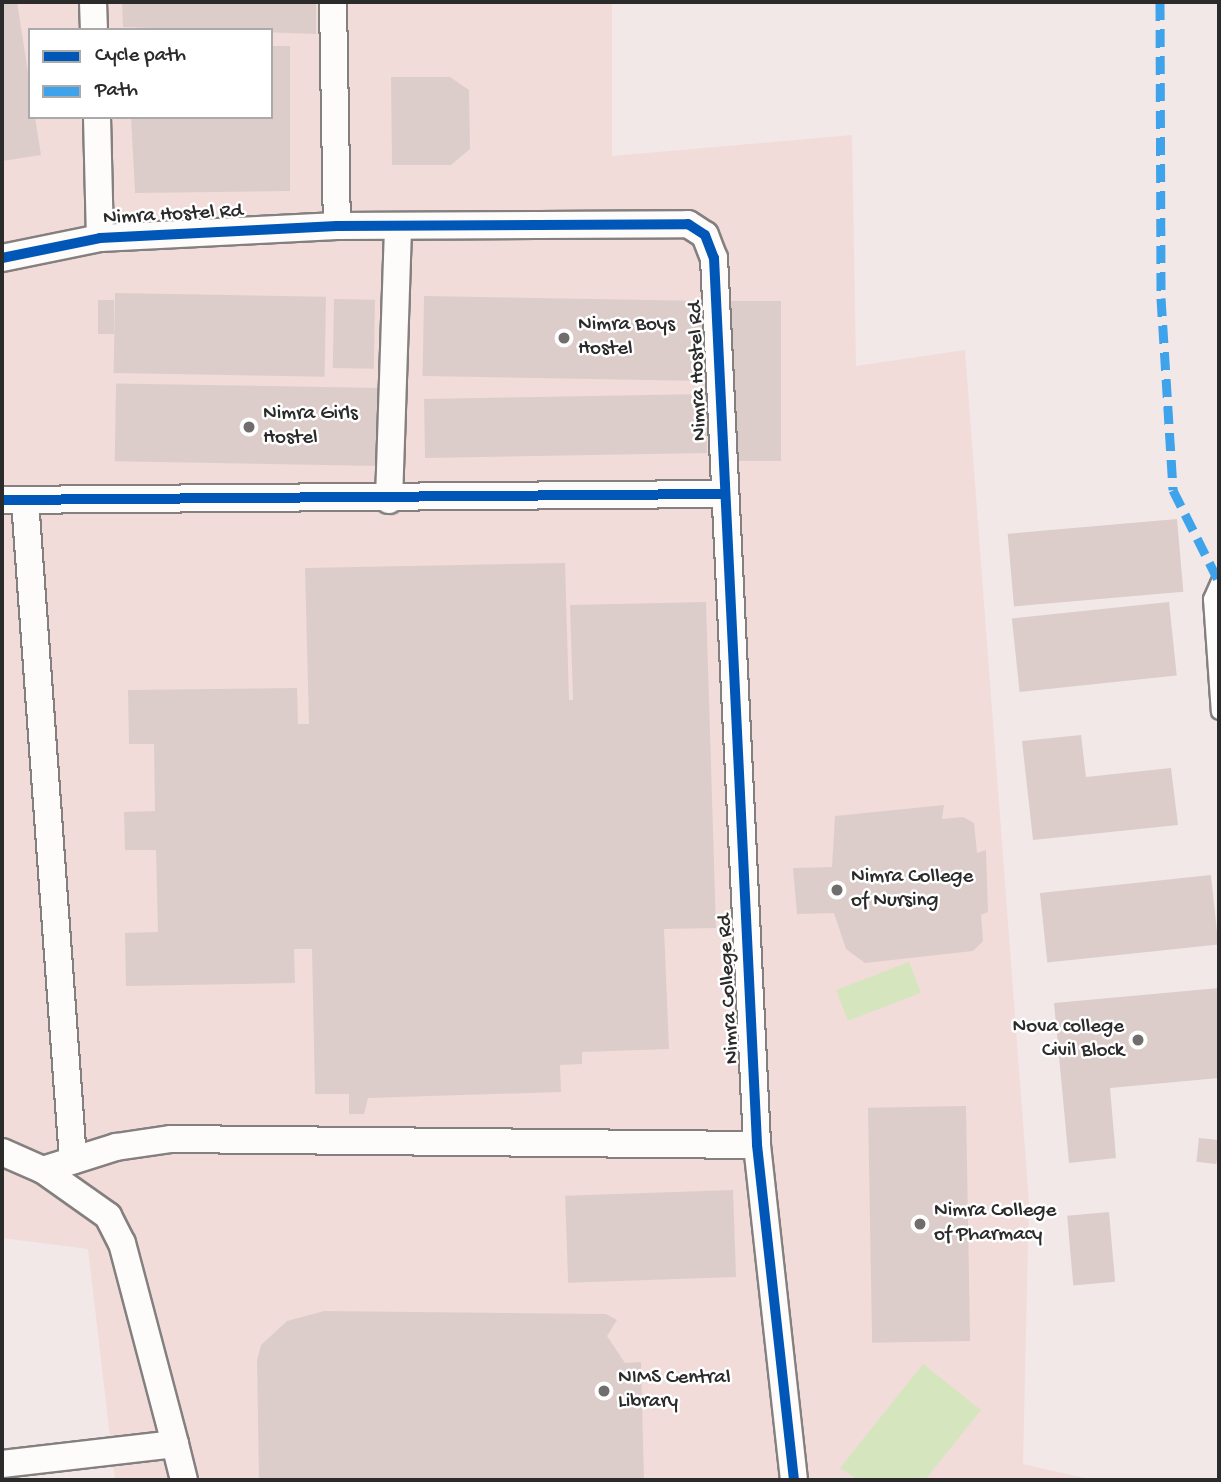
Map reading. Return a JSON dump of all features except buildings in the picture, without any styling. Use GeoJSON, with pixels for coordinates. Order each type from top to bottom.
{"type":"FeatureCollection","features":[{"type":"Feature","properties":{"kind":"street"},"geometry":{"type":"LineString","coordinates":[[93,2],[94,28]]}},
{"type":"Feature","properties":{"kind":"street"},"geometry":{"type":"LineString","coordinates":[[333,2],[337,226]]}},
{"type":"Feature","properties":{"kind":"street"},"geometry":{"type":"LineString","coordinates":[[97,119],[100,238]]}},
{"type":"Feature","properties":{"kind":"street","name":"Nimra Hostel Rd"},"geometry":{"type":"LineString","coordinates":[[2,258],[100,238],[337,226],[398,228],[688,224],[705,234],[713,258],[724,494]]}},
{"type":"Feature","properties":{"kind":"street"},"geometry":{"type":"LineString","coordinates":[[389,500],[398,228]]}},
{"type":"Feature","properties":{"kind":"street"},"geometry":{"type":"LineString","coordinates":[[74,1160],[14,501],[389,500],[724,494]]}},
{"type":"Feature","properties":{"kind":"street","name":"Nimra College Rd"},"geometry":{"type":"LineString","coordinates":[[724,494],[757,1145],[794,1480]]}},
{"type":"Feature","properties":{"kind":"street"},"geometry":{"type":"LineString","coordinates":[[43,1170],[116,1147],[171,1139],[757,1145]]}},
{"type":"Feature","properties":{"kind":"street"},"geometry":{"type":"LineString","coordinates":[[2,1152],[43,1170],[107,1216],[122,1243],[184,1480]]}},
{"type":"Feature","properties":{"kind":"street"},"geometry":{"type":"LineString","coordinates":[[2,1464],[175,1444]]}},
{"type":"Feature","properties":{"kind":"lane"},"geometry":{"type":"LineString","coordinates":[[1219,582],[1211,599],[1219,712]]}},
{"type":"Feature","properties":{"kind":"shaded area"},"geometry":{"type":"Polygon","coordinates":[[[2,2],[612,2],[612,156],[852,135],[856,366],[965,350],[1029,1202],[1023,1464],[1093,1480],[115,1480],[88,1249],[2,1238],[2,2]]]}},
{"type":"Feature","properties":{"kind":"green space"},"geometry":{"type":"Polygon","coordinates":[[[909,962],[921,993],[848,1021],[836,990],[909,962]]]}},
{"type":"Feature","properties":{"kind":"green space"},"geometry":{"type":"Polygon","coordinates":[[[923,1364],[981,1410],[925,1480],[858,1480],[840,1468],[923,1364]]]}},
{"type":"Feature","properties":{"kind":"marked path"},"geometry":{"type":"LineString","coordinates":[[1160,2],[1161,298],[1173,490],[1219,582]]}},
{"type":"Feature","properties":{"kind":"cycle path"},"geometry":{"type":"LineString","coordinates":[[2,258],[100,238],[337,226],[688,224],[705,235],[714,258],[757,1145],[794,1480]]}},
{"type":"Feature","properties":{"kind":"cycle path"},"geometry":{"type":"LineString","coordinates":[[2,500],[724,494]]}},
{"type":"Feature","properties":{"kind":"place","name":"Nimra Boys Hostel"},"geometry":{"type":"Point","coordinates":[564,338]}},
{"type":"Feature","properties":{"kind":"place","name":"Nimra Girls Hostel"},"geometry":{"type":"Point","coordinates":[249,427]}},
{"type":"Feature","properties":{"kind":"place","name":"Nimra College of Nursing"},"geometry":{"type":"Point","coordinates":[837,890]}},
{"type":"Feature","properties":{"kind":"place","name":"Nova college Civil Block"},"geometry":{"type":"Point","coordinates":[1138,1040]}},
{"type":"Feature","properties":{"kind":"place","name":"Nimra College of Pharmacy"},"geometry":{"type":"Point","coordinates":[920,1224]}},
{"type":"Feature","properties":{"kind":"place","name":"NIMS Central Library"},"geometry":{"type":"Point","coordinates":[604,1391]}}]}
